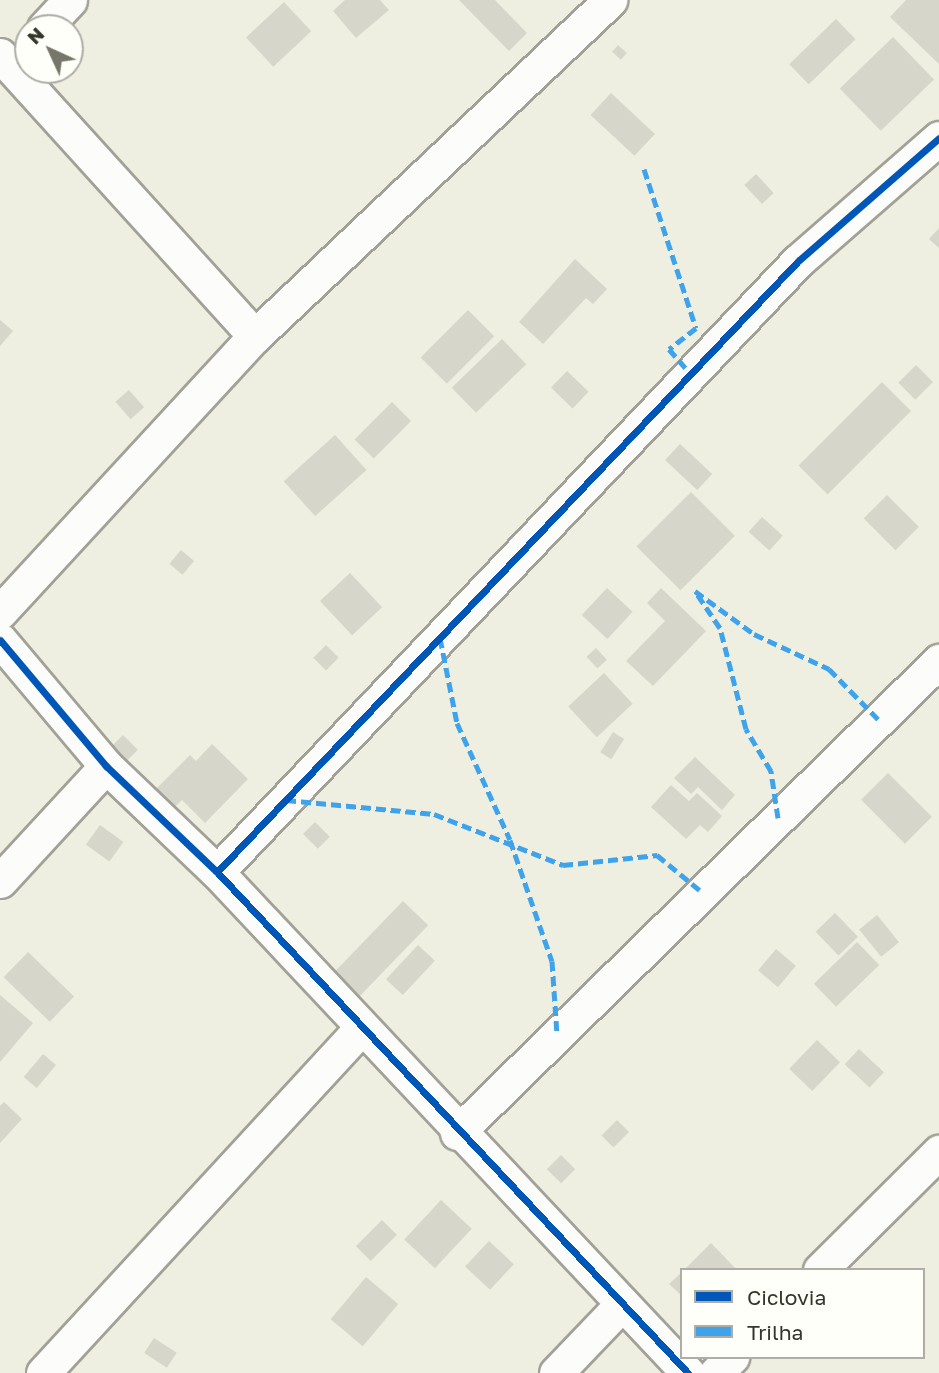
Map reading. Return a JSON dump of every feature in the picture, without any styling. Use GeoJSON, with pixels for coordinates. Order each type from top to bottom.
{"type":"FeatureCollection","features":[{"type":"Feature","properties":{"kind":"street"},"geometry":{"type":"LineString","coordinates":[[57,14],[70,0]]}},
{"type":"Feature","properties":{"kind":"street"},"geometry":{"type":"LineString","coordinates":[[0,612],[255,336],[611,0]]}},
{"type":"Feature","properties":{"kind":"street"},"geometry":{"type":"LineString","coordinates":[[12,55],[255,336]]}},
{"type":"Feature","properties":{"kind":"street"},"geometry":{"type":"LineString","coordinates":[[217,873],[798,261],[939,138]]}},
{"type":"Feature","properties":{"kind":"street"},"geometry":{"type":"LineString","coordinates":[[0,640],[106,766],[217,873],[359,1030],[688,1373]]}},
{"type":"Feature","properties":{"kind":"street"},"geometry":{"type":"LineString","coordinates":[[457,1133],[939,661]]}},
{"type":"Feature","properties":{"kind":"street"},"geometry":{"type":"LineString","coordinates":[[0,881],[106,766]]}},
{"type":"Feature","properties":{"kind":"street"},"geometry":{"type":"LineString","coordinates":[[43,1373],[359,1030]]}},
{"type":"Feature","properties":{"kind":"street"},"geometry":{"type":"LineString","coordinates":[[822,1268],[939,1152]]}},
{"type":"Feature","properties":{"kind":"street"},"geometry":{"type":"LineString","coordinates":[[556,1373],[621,1305]]}},
{"type":"Feature","properties":{"kind":"street"},"geometry":{"type":"LineString","coordinates":[[716,1373],[730,1359]]}},
{"type":"Feature","properties":{"kind":"building"},"geometry":{"type":"Polygon","coordinates":[[[345,0],[380,0],[389,10],[356,38],[333,11],[345,0]]]}},
{"type":"Feature","properties":{"kind":"building"},"geometry":{"type":"Polygon","coordinates":[[[459,0],[495,0],[527,33],[509,51],[459,0]]]}},
{"type":"Feature","properties":{"kind":"building"},"geometry":{"type":"Polygon","coordinates":[[[906,0],[939,0],[939,64],[890,17],[906,0]]]}},
{"type":"Feature","properties":{"kind":"building"},"geometry":{"type":"Polygon","coordinates":[[[284,2],[311,31],[273,67],[246,37],[284,2]]]}},
{"type":"Feature","properties":{"kind":"building"},"geometry":{"type":"Polygon","coordinates":[[[836,19],[855,39],[809,84],[789,64],[836,19]]]}},
{"type":"Feature","properties":{"kind":"building"},"geometry":{"type":"Polygon","coordinates":[[[893,37],[934,79],[881,131],[840,88],[893,37]]]}},
{"type":"Feature","properties":{"kind":"building"},"geometry":{"type":"Polygon","coordinates":[[[618,45],[627,53],[621,60],[612,52],[618,45]]]}},
{"type":"Feature","properties":{"kind":"building"},"geometry":{"type":"Polygon","coordinates":[[[611,93],[655,134],[634,156],[591,115],[611,93]]]}},
{"type":"Feature","properties":{"kind":"building"},"geometry":{"type":"Polygon","coordinates":[[[756,174],[774,193],[762,204],[744,185],[756,174]]]}},
{"type":"Feature","properties":{"kind":"building"},"geometry":{"type":"Polygon","coordinates":[[[939,228],[939,248],[929,239],[939,228]]]}},
{"type":"Feature","properties":{"kind":"building"},"geometry":{"type":"Polygon","coordinates":[[[575,259],[607,289],[593,304],[586,298],[543,344],[519,322],[575,259]]]}},
{"type":"Feature","properties":{"kind":"building"},"geometry":{"type":"Polygon","coordinates":[[[468,310],[494,336],[447,384],[421,357],[468,310]]]}},
{"type":"Feature","properties":{"kind":"building"},"geometry":{"type":"Polygon","coordinates":[[[0,320],[13,331],[0,346],[0,320]]]}},
{"type":"Feature","properties":{"kind":"building"},"geometry":{"type":"Polygon","coordinates":[[[502,339],[526,364],[476,413],[452,388],[502,339]]]}},
{"type":"Feature","properties":{"kind":"building"},"geometry":{"type":"Polygon","coordinates":[[[916,365],[933,382],[915,400],[898,383],[916,365]]]}},
{"type":"Feature","properties":{"kind":"building"},"geometry":{"type":"Polygon","coordinates":[[[567,371],[589,392],[573,408],[551,388],[567,371]]]}},
{"type":"Feature","properties":{"kind":"building"},"geometry":{"type":"Polygon","coordinates":[[[882,382],[911,411],[828,494],[799,465],[882,382]]]}},
{"type":"Feature","properties":{"kind":"building"},"geometry":{"type":"Polygon","coordinates":[[[129,390],[144,407],[131,419],[115,402],[129,390]]]}},
{"type":"Feature","properties":{"kind":"building"},"geometry":{"type":"Polygon","coordinates":[[[392,402],[411,421],[374,459],[355,439],[392,402]]]}},
{"type":"Feature","properties":{"kind":"building"},"geometry":{"type":"Polygon","coordinates":[[[335,435],[366,470],[315,516],[284,481],[335,435]]]}},
{"type":"Feature","properties":{"kind":"building"},"geometry":{"type":"Polygon","coordinates":[[[680,444],[712,474],[697,490],[665,460],[680,444]]]}},
{"type":"Feature","properties":{"kind":"building"},"geometry":{"type":"Polygon","coordinates":[[[691,492],[735,536],[680,590],[637,546],[691,492]]]}},
{"type":"Feature","properties":{"kind":"building"},"geometry":{"type":"Polygon","coordinates":[[[887,495],[919,527],[895,550],[864,518],[887,495]]]}},
{"type":"Feature","properties":{"kind":"building"},"geometry":{"type":"Polygon","coordinates":[[[762,517],[783,536],[769,551],[749,532],[762,517]]]}},
{"type":"Feature","properties":{"kind":"building"},"geometry":{"type":"Polygon","coordinates":[[[181,550],[194,561],[182,575],[169,564],[181,550]]]}},
{"type":"Feature","properties":{"kind":"building"},"geometry":{"type":"Polygon","coordinates":[[[350,573],[382,607],[352,635],[320,601],[350,573]]]}},
{"type":"Feature","properties":{"kind":"building"},"geometry":{"type":"Polygon","coordinates":[[[607,588],[633,612],[607,639],[582,615],[607,588]]]}},
{"type":"Feature","properties":{"kind":"building"},"geometry":{"type":"Polygon","coordinates":[[[661,588],[706,631],[653,686],[626,661],[665,621],[647,603],[661,588]]]}},
{"type":"Feature","properties":{"kind":"building"},"geometry":{"type":"Polygon","coordinates":[[[326,645],[339,658],[326,670],[313,658],[326,645]]]}},
{"type":"Feature","properties":{"kind":"building"},"geometry":{"type":"Polygon","coordinates":[[[596,648],[607,660],[597,669],[586,657],[596,648]]]}},
{"type":"Feature","properties":{"kind":"building"},"geometry":{"type":"Polygon","coordinates":[[[604,673],[633,704],[597,737],[568,706],[604,673]]]}},
{"type":"Feature","properties":{"kind":"building"},"geometry":{"type":"Polygon","coordinates":[[[613,732],[624,739],[611,759],[600,752],[613,732]]]}},
{"type":"Feature","properties":{"kind":"building"},"geometry":{"type":"Polygon","coordinates":[[[123,735],[138,750],[123,765],[108,750],[123,735]]]}},
{"type":"Feature","properties":{"kind":"building"},"geometry":{"type":"Polygon","coordinates":[[[212,744],[248,779],[205,823],[182,800],[170,812],[152,793],[190,755],[196,761],[212,744]]]}},
{"type":"Feature","properties":{"kind":"building"},"geometry":{"type":"Polygon","coordinates":[[[695,757],[735,795],[722,810],[698,787],[691,794],[674,778],[695,757]]]}},
{"type":"Feature","properties":{"kind":"building"},"geometry":{"type":"Polygon","coordinates":[[[888,773],[932,817],[905,844],[861,800],[888,773]]]}},
{"type":"Feature","properties":{"kind":"building"},"geometry":{"type":"Polygon","coordinates":[[[671,785],[689,801],[697,793],[722,816],[708,832],[700,825],[686,839],[651,807],[671,785]]]}},
{"type":"Feature","properties":{"kind":"building"},"geometry":{"type":"Polygon","coordinates":[[[315,822],[330,837],[318,849],[303,834],[315,822]]]}},
{"type":"Feature","properties":{"kind":"building"},"geometry":{"type":"Polygon","coordinates":[[[100,825],[123,842],[109,861],[86,844],[100,825]]]}},
{"type":"Feature","properties":{"kind":"building"},"geometry":{"type":"Polygon","coordinates":[[[403,901],[428,925],[356,1000],[331,976],[403,901]]]}},
{"type":"Feature","properties":{"kind":"building"},"geometry":{"type":"Polygon","coordinates":[[[835,913],[858,937],[839,955],[816,932],[835,913]]]}},
{"type":"Feature","properties":{"kind":"building"},"geometry":{"type":"Polygon","coordinates":[[[877,915],[899,942],[881,957],[859,929],[877,915]]]}},
{"type":"Feature","properties":{"kind":"building"},"geometry":{"type":"Polygon","coordinates":[[[857,942],[879,965],[836,1007],[814,984],[857,942]]]}},
{"type":"Feature","properties":{"kind":"building"},"geometry":{"type":"Polygon","coordinates":[[[418,945],[435,961],[403,995],[386,979],[418,945]]]}},
{"type":"Feature","properties":{"kind":"building"},"geometry":{"type":"Polygon","coordinates":[[[776,949],[796,966],[778,987],[758,970],[776,949]]]}},
{"type":"Feature","properties":{"kind":"building"},"geometry":{"type":"Polygon","coordinates":[[[28,952],[74,996],[50,1022],[4,977],[28,952]]]}},
{"type":"Feature","properties":{"kind":"building"},"geometry":{"type":"Polygon","coordinates":[[[0,995],[33,1023],[0,1062],[0,995]]]}},
{"type":"Feature","properties":{"kind":"building"},"geometry":{"type":"Polygon","coordinates":[[[817,1040],[840,1062],[812,1091],[789,1069],[817,1040]]]}},
{"type":"Feature","properties":{"kind":"building"},"geometry":{"type":"Polygon","coordinates":[[[859,1049],[884,1072],[870,1088],[845,1064],[859,1049]]]}},
{"type":"Feature","properties":{"kind":"building"},"geometry":{"type":"Polygon","coordinates":[[[43,1054],[56,1065],[37,1088],[24,1077],[43,1054]]]}},
{"type":"Feature","properties":{"kind":"building"},"geometry":{"type":"Polygon","coordinates":[[[4,1102],[22,1119],[0,1143],[0,1106],[4,1102]]]}},
{"type":"Feature","properties":{"kind":"building"},"geometry":{"type":"Polygon","coordinates":[[[617,1120],[629,1132],[613,1148],[601,1136],[617,1120]]]}},
{"type":"Feature","properties":{"kind":"building"},"geometry":{"type":"Polygon","coordinates":[[[561,1155],[575,1169],[561,1183],[547,1169],[561,1155]]]}},
{"type":"Feature","properties":{"kind":"building"},"geometry":{"type":"Polygon","coordinates":[[[441,1200],[472,1229],[435,1268],[404,1239],[441,1200]]]}},
{"type":"Feature","properties":{"kind":"building"},"geometry":{"type":"Polygon","coordinates":[[[382,1220],[397,1235],[371,1261],[356,1246],[382,1220]]]}},
{"type":"Feature","properties":{"kind":"building"},"geometry":{"type":"Polygon","coordinates":[[[489,1241],[514,1264],[490,1290],[465,1267],[489,1241]]]}},
{"type":"Feature","properties":{"kind":"building"},"geometry":{"type":"Polygon","coordinates":[[[711,1243],[735,1268],[686,1268],[711,1243]]]}},
{"type":"Feature","properties":{"kind":"building"},"geometry":{"type":"Polygon","coordinates":[[[680,1274],[680,1294],[669,1284],[680,1274]]]}},
{"type":"Feature","properties":{"kind":"building"},"geometry":{"type":"Polygon","coordinates":[[[366,1277],[398,1304],[363,1346],[331,1319],[366,1277]]]}},
{"type":"Feature","properties":{"kind":"building"},"geometry":{"type":"Polygon","coordinates":[[[154,1338],[177,1353],[167,1368],[144,1353],[154,1338]]]}},
{"type":"Feature","properties":{"kind":"marked path"},"geometry":{"type":"LineString","coordinates":[[644,169],[696,328],[669,349],[691,374]]}},
{"type":"Feature","properties":{"kind":"marked path"},"geometry":{"type":"LineString","coordinates":[[778,818],[771,771],[746,729],[720,628],[695,591],[754,634],[829,669],[879,720]]}},
{"type":"Feature","properties":{"kind":"marked path"},"geometry":{"type":"LineString","coordinates":[[440,638],[457,723],[510,840],[552,961],[557,1034]]}},
{"type":"Feature","properties":{"kind":"marked path"},"geometry":{"type":"LineString","coordinates":[[286,800],[434,814],[563,865],[657,855],[702,892]]}},
{"type":"Feature","properties":{"kind":"cycle path"},"geometry":{"type":"LineString","coordinates":[[217,872],[798,261],[939,138]]}},
{"type":"Feature","properties":{"kind":"cycle path"},"geometry":{"type":"LineString","coordinates":[[0,640],[106,766],[217,872],[688,1373]]}}]}
